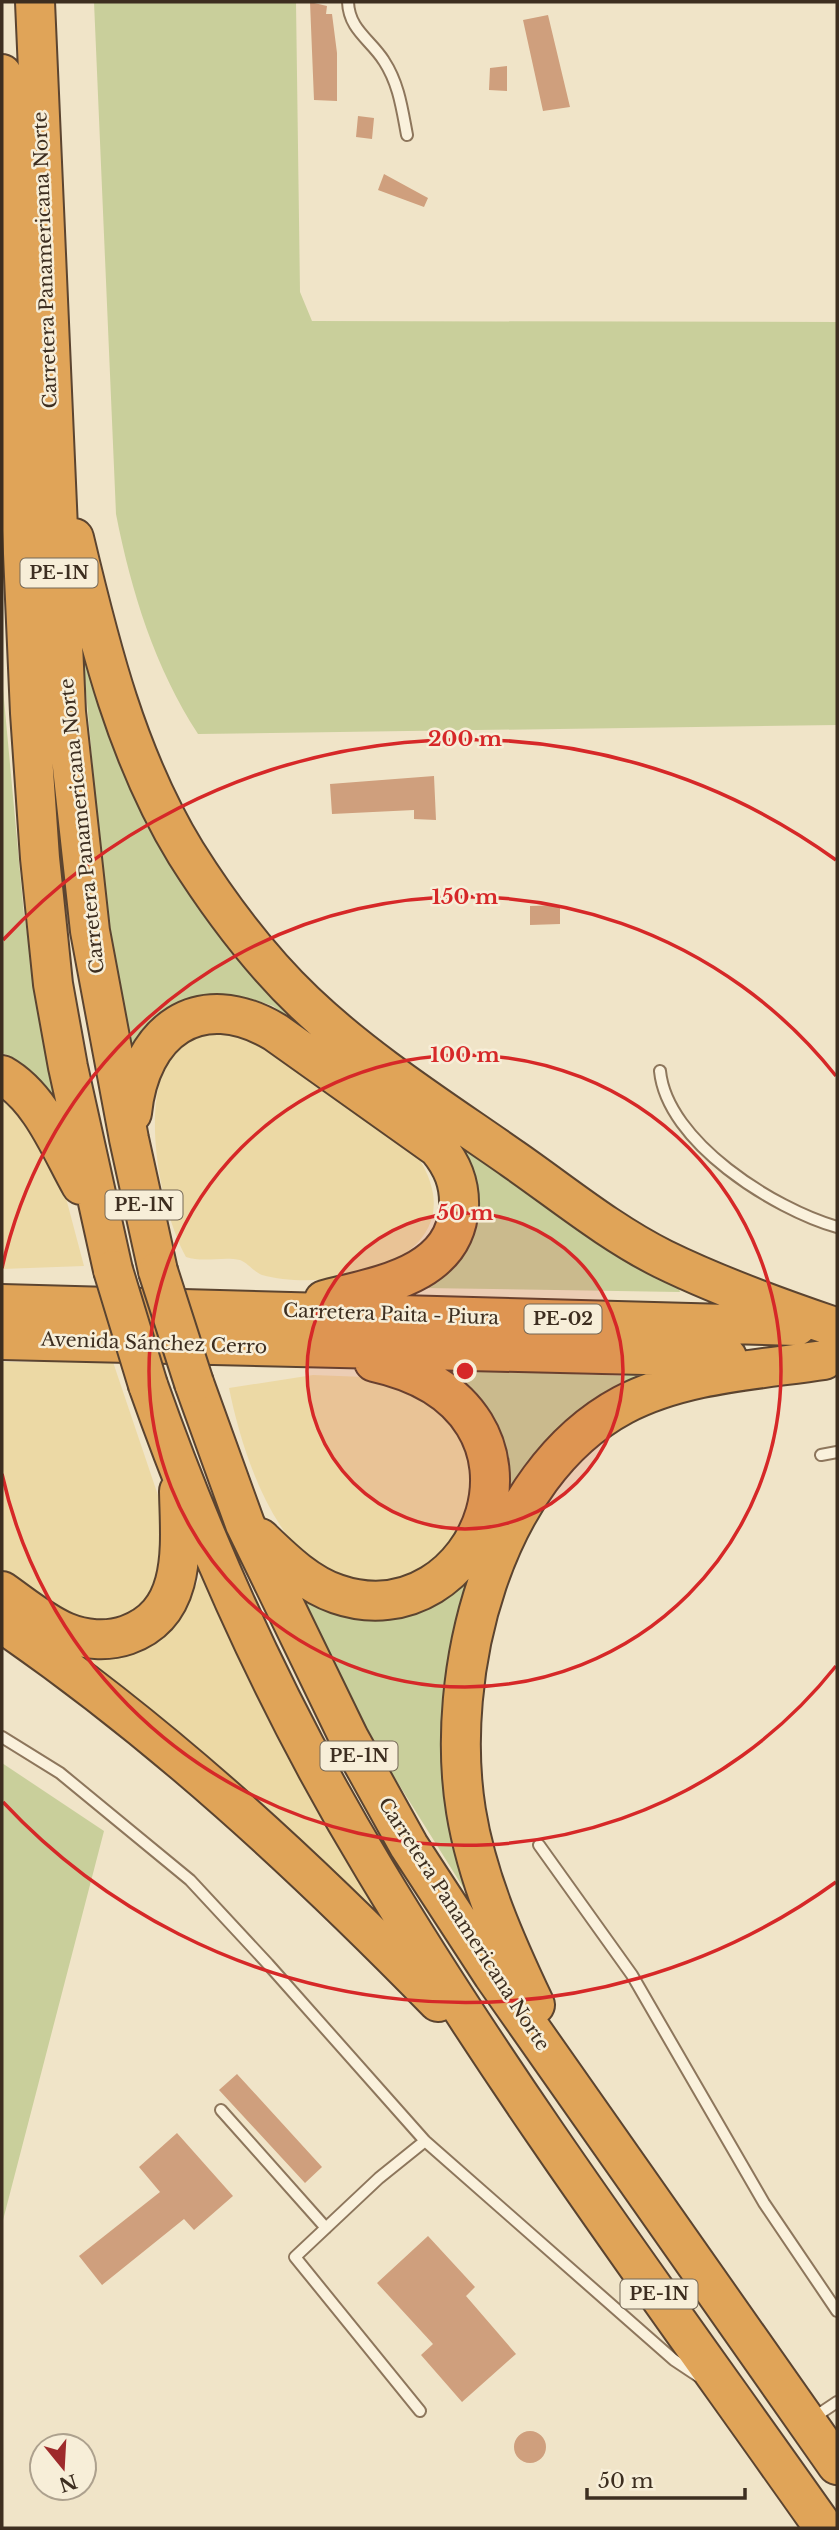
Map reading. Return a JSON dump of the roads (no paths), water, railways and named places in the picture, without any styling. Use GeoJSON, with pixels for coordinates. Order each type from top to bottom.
{"type":"FeatureCollection","features":[{"type":"Feature","properties":{"kind":"highway","name":"Carretera Panamericana Norte"},"geometry":{"type":"LineString","coordinates":[[35,2],[35,448],[30,713],[53,984],[99,1217],[148,1385],[178,1472],[254,1640],[313,1759],[373,1867],[494,2060],[824,2528]]}},
{"type":"Feature","properties":{"kind":"highway","name":"Carretera Panamericana Norte"},"geometry":{"type":"LineString","coordinates":[[2,74],[35,448],[90,931],[129,1139],[158,1271],[194,1383],[245,1524],[349,1738],[409,1846],[492,1975],[579,2099],[822,2412],[837,2465]]}},
{"type":"Feature","properties":{"kind":"highway"},"geometry":{"type":"LineString","coordinates":[[2,582],[35,448]]}},
{"type":"Feature","properties":{"kind":"highway"},"geometry":{"type":"LineString","coordinates":[[35,448],[130,738],[185,851],[224,909],[269,965],[306,1004],[353,1043],[627,1240],[833,1343]]}},
{"type":"Feature","properties":{"kind":"highway"},"geometry":{"type":"LineString","coordinates":[[129,1139],[136,1082],[148,1054],[160,1039],[184,1021],[226,1013],[250,1019],[275,1032],[438,1148],[456,1178],[460,1202],[452,1237],[439,1256],[406,1277],[289,1310]]}},
{"type":"Feature","properties":{"kind":"highway"},"geometry":{"type":"LineString","coordinates":[[2,1075],[20,1088],[40,1112],[99,1217]]}},
{"type":"Feature","properties":{"kind":"highway","name":"Avenida Sánchez Cerro"},"geometry":{"type":"LineString","coordinates":[[2,1304],[239,1310]]}},
{"type":"Feature","properties":{"kind":"highway","name":"Carretera Paita - Piura"},"geometry":{"type":"LineString","coordinates":[[239,1310],[289,1310],[833,1343]]}},
{"type":"Feature","properties":{"kind":"highway","name":"Avenida Sánchez Cerro"},"geometry":{"type":"LineString","coordinates":[[2,1340],[307,1347]]}},
{"type":"Feature","properties":{"kind":"highway"},"geometry":{"type":"LineString","coordinates":[[579,2099],[518,1969],[488,1893],[467,1814],[460,1745],[464,1686],[478,1612],[491,1572],[518,1516],[555,1462],[594,1424],[621,1406],[670,1385],[833,1343]]}},
{"type":"Feature","properties":{"kind":"highway","name":"Carretera Paita - Piura"},"geometry":{"type":"LineString","coordinates":[[307,1347],[833,1343]]}},
{"type":"Feature","properties":{"kind":"highway"},"geometry":{"type":"LineString","coordinates":[[245,1524],[307,1579],[337,1594],[365,1599],[396,1597],[439,1580],[472,1546],[483,1523],[490,1482],[486,1451],[476,1426],[458,1402],[416,1374],[307,1347]]}},
{"type":"Feature","properties":{"kind":"highway"},"geometry":{"type":"LineString","coordinates":[[2,1591],[53,1626],[75,1636],[105,1639],[121,1637],[148,1625],[166,1606],[177,1576],[180,1548],[178,1472]]}},
{"type":"Feature","properties":{"kind":"highway"},"geometry":{"type":"LineString","coordinates":[[2,1623],[160,1742],[231,1802],[361,1923],[494,2060]]}},
{"type":"Feature","properties":{"kind":"lane"},"geometry":{"type":"LineString","coordinates":[[348,2],[348,12],[356,30],[383,59],[393,76],[407,135]]}},
{"type":"Feature","properties":{"kind":"lane"},"geometry":{"type":"LineString","coordinates":[[660,1071],[666,1100],[692,1135],[728,1167],[766,1197],[785,1208],[837,1227]]}},
{"type":"Feature","properties":{"kind":"lane"},"geometry":{"type":"LineString","coordinates":[[821,1455],[837,1451]]}},
{"type":"Feature","properties":{"kind":"lane"},"geometry":{"type":"LineString","coordinates":[[2,1737],[60,1773],[190,1880],[425,2141],[674,2360],[735,2401]]}},
{"type":"Feature","properties":{"kind":"lane"},"geometry":{"type":"LineString","coordinates":[[539,1845],[632,1975],[764,2203],[837,2311]]}},
{"type":"Feature","properties":{"kind":"lane"},"geometry":{"type":"LineString","coordinates":[[221,2110],[326,2228]]}},
{"type":"Feature","properties":{"kind":"lane"},"geometry":{"type":"LineString","coordinates":[[420,2411],[295,2257],[379,2178],[425,2141]]}}]}
